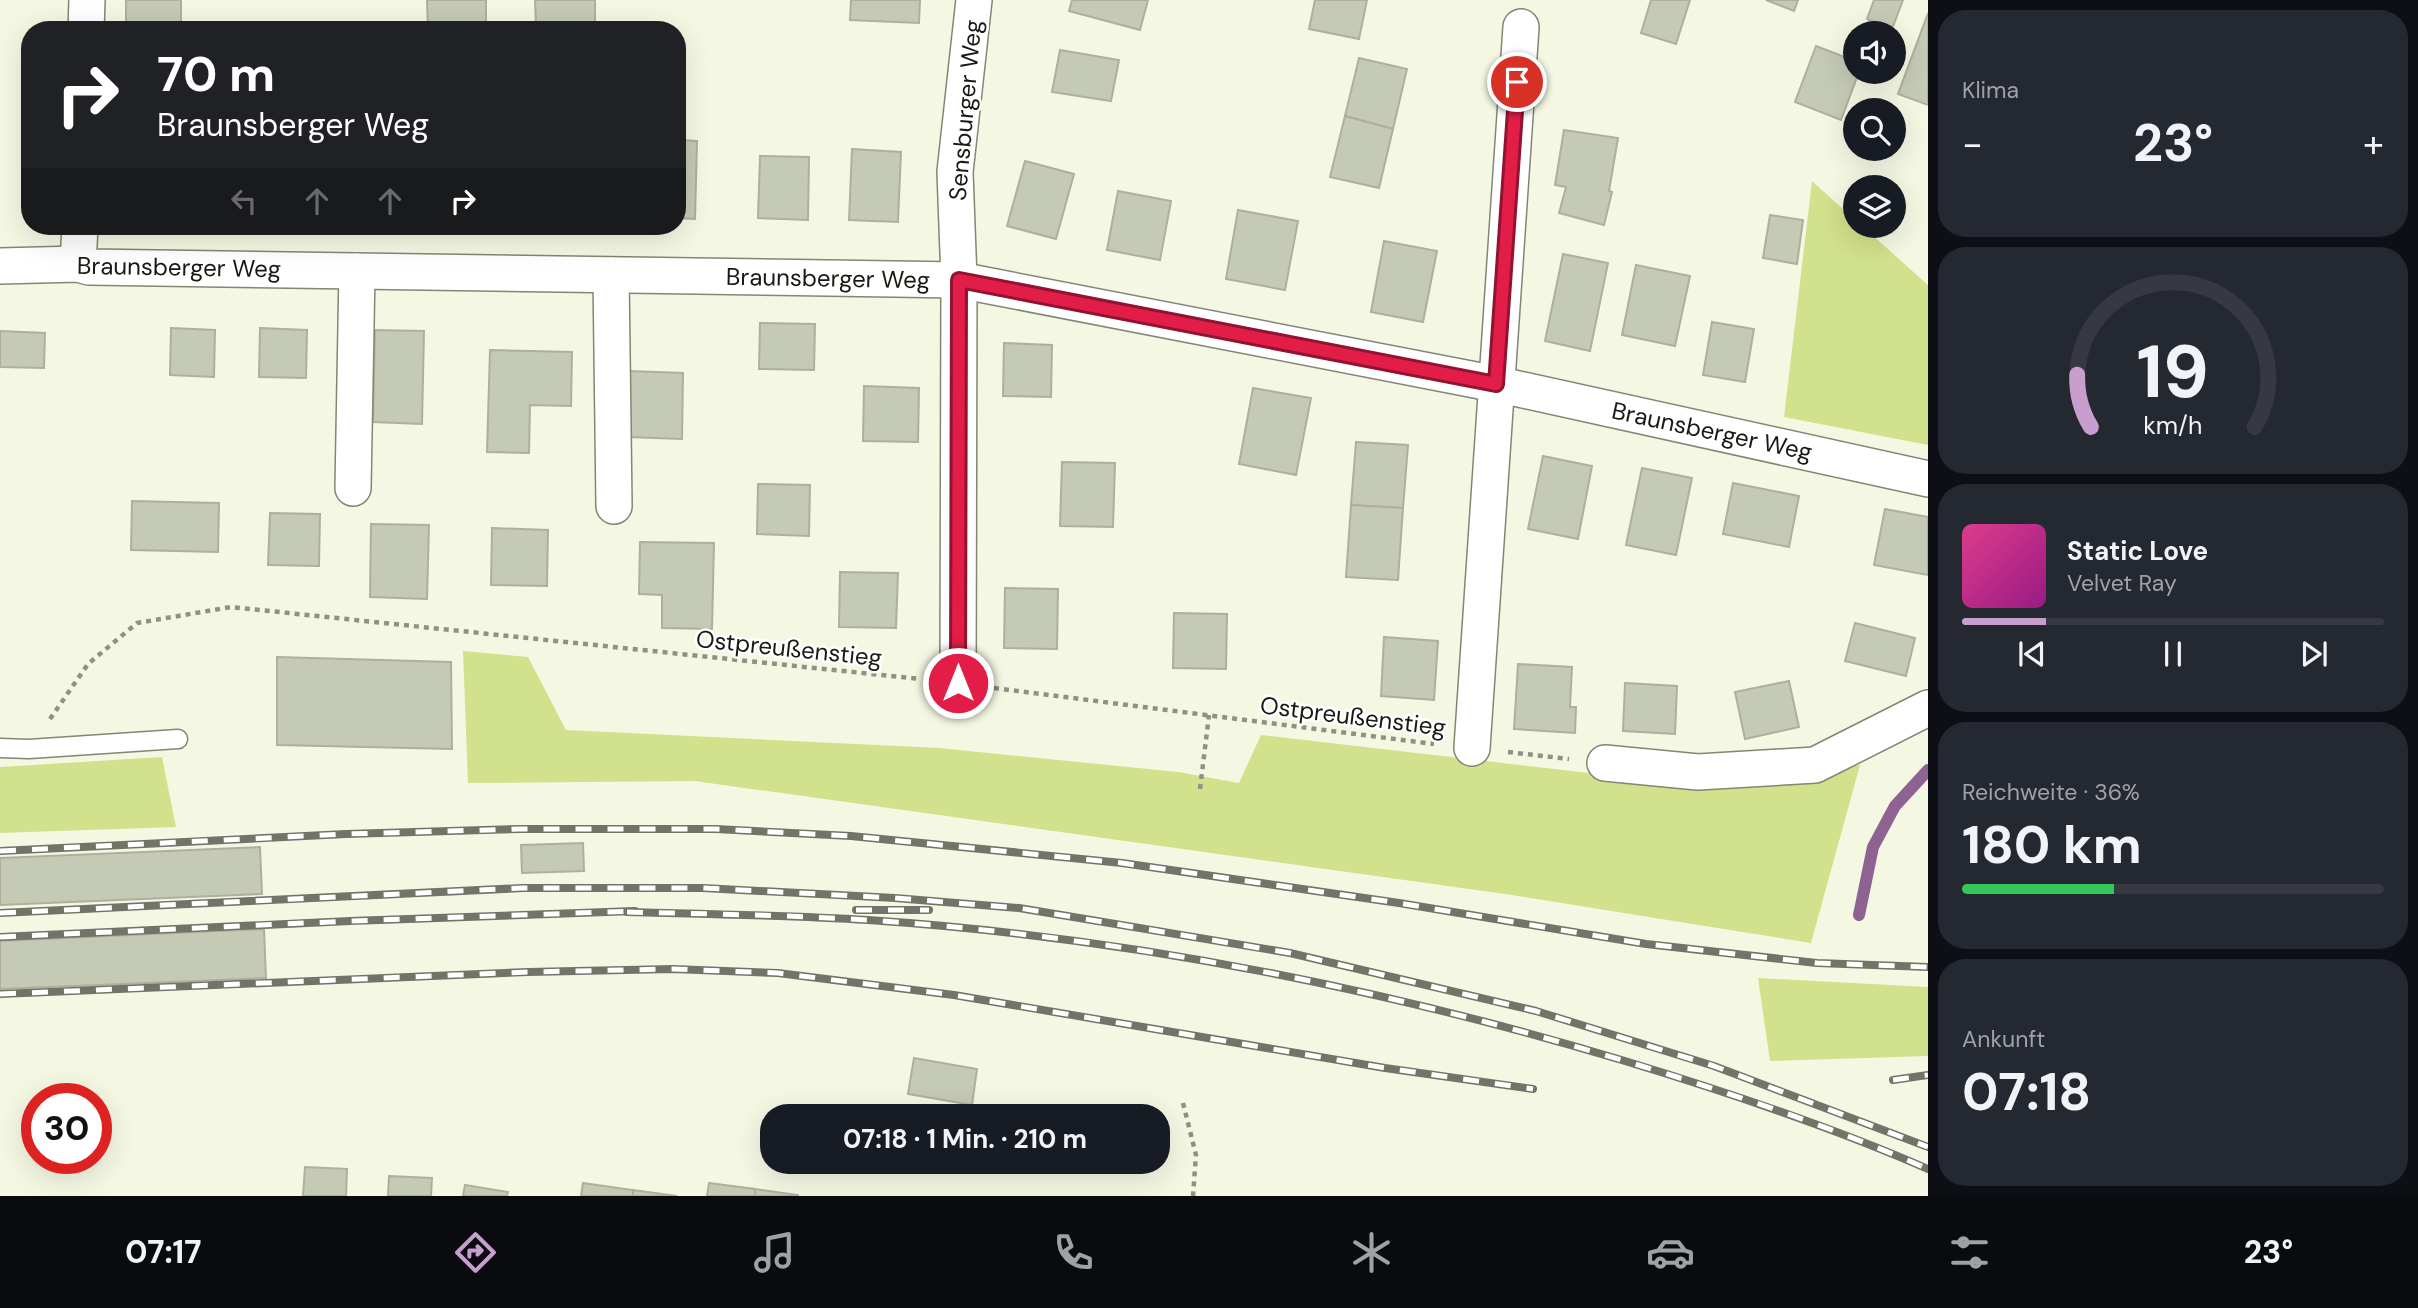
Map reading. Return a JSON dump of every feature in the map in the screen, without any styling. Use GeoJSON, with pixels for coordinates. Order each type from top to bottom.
{"type":"FeatureCollection","features":[{"type":"Feature","properties":{"kind":"street"},"geometry":{"type":"LineString","coordinates":[[86,21],[87,0]]}},
{"type":"Feature","properties":{"kind":"street","name":"Sensburger Weg"},"geometry":{"type":"LineString","coordinates":[[958,683],[959,280],[955,172],[974,0]]}},
{"type":"Feature","properties":{"kind":"street"},"geometry":{"type":"LineString","coordinates":[[1472,748],[1521,27]]}},
{"type":"Feature","properties":{"kind":"street"},"geometry":{"type":"LineString","coordinates":[[78,264],[80,235]]}},
{"type":"Feature","properties":{"kind":"street","name":"Braunsberger Weg"},"geometry":{"type":"LineString","coordinates":[[0,266],[78,264],[102,267],[959,280],[1496,384],[1928,479]]}},
{"type":"Feature","properties":{"kind":"street"},"geometry":{"type":"LineString","coordinates":[[353,488],[357,271]]}},
{"type":"Feature","properties":{"kind":"street"},"geometry":{"type":"LineString","coordinates":[[611,275],[614,506]]}},
{"type":"Feature","properties":{"kind":"street"},"geometry":{"type":"LineString","coordinates":[[1605,763],[1698,772],[1815,765],[1928,708]]}},
{"type":"Feature","properties":{"kind":"lane"},"geometry":{"type":"LineString","coordinates":[[0,748],[29,750],[178,739]]}},
{"type":"Feature","properties":{"kind":"path","name":"Ostpreußenstieg"},"geometry":{"type":"LineString","coordinates":[[29,750],[88,664],[136,623],[231,607],[958,683],[1605,763]]}},
{"type":"Feature","properties":{"kind":"path"},"geometry":{"type":"LineString","coordinates":[[1200,789],[1209,715]]}},
{"type":"Feature","properties":{"kind":"path"},"geometry":{"type":"LineString","coordinates":[[1183,1103],[1196,1155],[1193,1196]]}},
{"type":"Feature","properties":{"kind":"green space"},"geometry":{"type":"Polygon","coordinates":[[[1812,181],[1843,209],[1843,238],[1875,238],[1928,285],[1928,445],[1784,417],[1812,181]]]}},
{"type":"Feature","properties":{"kind":"green space"},"geometry":{"type":"Polygon","coordinates":[[[463,651],[528,657],[566,730],[939,748],[1178,772],[1239,783],[1261,735],[1710,787],[1860,765],[1811,943],[1512,895],[695,781],[468,783],[463,651]]]}},
{"type":"Feature","properties":{"kind":"green space"},"geometry":{"type":"Polygon","coordinates":[[[162,757],[176,827],[0,833],[0,767],[162,757]]]}},
{"type":"Feature","properties":{"kind":"green space"},"geometry":{"type":"Polygon","coordinates":[[[1758,978],[1928,987],[1928,1056],[1770,1061],[1758,978]]]}},
{"type":"Feature","properties":{"kind":"building"},"geometry":{"type":"Polygon","coordinates":[[[126,0],[181,0],[181,21],[126,21],[126,0]]]}},
{"type":"Feature","properties":{"kind":"building"},"geometry":{"type":"Polygon","coordinates":[[[427,0],[486,0],[486,21],[428,21],[427,0]]]}},
{"type":"Feature","properties":{"kind":"building"},"geometry":{"type":"Polygon","coordinates":[[[535,0],[595,0],[595,21],[536,21],[535,0]]]}},
{"type":"Feature","properties":{"kind":"building"},"geometry":{"type":"Polygon","coordinates":[[[851,0],[920,0],[919,23],[850,20],[851,0]]]}},
{"type":"Feature","properties":{"kind":"building"},"geometry":{"type":"Polygon","coordinates":[[[1072,0],[1148,0],[1140,30],[1069,11],[1072,0]]]}},
{"type":"Feature","properties":{"kind":"building"},"geometry":{"type":"Polygon","coordinates":[[[1315,0],[1367,0],[1359,39],[1309,29],[1315,0]]]}},
{"type":"Feature","properties":{"kind":"building"},"geometry":{"type":"Polygon","coordinates":[[[1651,0],[1690,0],[1676,44],[1641,33],[1651,0]]]}},
{"type":"Feature","properties":{"kind":"building"},"geometry":{"type":"Polygon","coordinates":[[[1766,0],[1798,0],[1794,11],[1766,0]]]}},
{"type":"Feature","properties":{"kind":"building"},"geometry":{"type":"Polygon","coordinates":[[[1874,0],[1903,0],[1895,21],[1867,19],[1874,0]]]}},
{"type":"Feature","properties":{"kind":"building"},"geometry":{"type":"Polygon","coordinates":[[[1928,13],[1928,105],[1898,94],[1902,84],[1906,84],[1906,72],[1928,13]]]}},
{"type":"Feature","properties":{"kind":"building"},"geometry":{"type":"Polygon","coordinates":[[[1816,46],[1843,56],[1843,84],[1854,84],[1849,98],[1843,98],[1841,120],[1795,102],[1816,46]]]}},
{"type":"Feature","properties":{"kind":"building"},"geometry":{"type":"Polygon","coordinates":[[[1060,50],[1119,60],[1111,101],[1052,92],[1060,50]]]}},
{"type":"Feature","properties":{"kind":"building"},"geometry":{"type":"Polygon","coordinates":[[[1359,58],[1407,69],[1393,129],[1345,116],[1359,58]]]}},
{"type":"Feature","properties":{"kind":"building"},"geometry":{"type":"Polygon","coordinates":[[[1345,116],[1393,129],[1379,188],[1330,177],[1345,116]]]}},
{"type":"Feature","properties":{"kind":"building"},"geometry":{"type":"Polygon","coordinates":[[[1564,130],[1618,138],[1609,191],[1612,192],[1604,225],[1559,213],[1566,187],[1555,185],[1564,130]]]}},
{"type":"Feature","properties":{"kind":"building"},"geometry":{"type":"Polygon","coordinates":[[[686,140],[697,141],[695,219],[686,218],[686,140]]]}},
{"type":"Feature","properties":{"kind":"building"},"geometry":{"type":"Polygon","coordinates":[[[852,149],[901,152],[898,222],[849,220],[852,149]]]}},
{"type":"Feature","properties":{"kind":"building"},"geometry":{"type":"Polygon","coordinates":[[[760,156],[809,157],[808,220],[758,218],[760,156]]]}},
{"type":"Feature","properties":{"kind":"building"},"geometry":{"type":"Polygon","coordinates":[[[1025,161],[1074,174],[1056,239],[1007,226],[1025,161]]]}},
{"type":"Feature","properties":{"kind":"building"},"geometry":{"type":"Polygon","coordinates":[[[1118,191],[1171,201],[1160,260],[1107,250],[1118,191]]]}},
{"type":"Feature","properties":{"kind":"building"},"geometry":{"type":"Polygon","coordinates":[[[1238,210],[1298,221],[1285,290],[1226,279],[1238,210]]]}},
{"type":"Feature","properties":{"kind":"building"},"geometry":{"type":"Polygon","coordinates":[[[1770,215],[1803,220],[1797,264],[1763,258],[1770,215]]]}},
{"type":"Feature","properties":{"kind":"building"},"geometry":{"type":"Polygon","coordinates":[[[1384,241],[1437,251],[1423,322],[1371,312],[1384,241]]]}},
{"type":"Feature","properties":{"kind":"building"},"geometry":{"type":"Polygon","coordinates":[[[1563,254],[1608,263],[1590,351],[1545,341],[1563,254]]]}},
{"type":"Feature","properties":{"kind":"building"},"geometry":{"type":"Polygon","coordinates":[[[1636,265],[1690,276],[1675,346],[1622,335],[1636,265]]]}},
{"type":"Feature","properties":{"kind":"building"},"geometry":{"type":"Polygon","coordinates":[[[1712,322],[1754,329],[1745,382],[1703,375],[1712,322]]]}},
{"type":"Feature","properties":{"kind":"building"},"geometry":{"type":"Polygon","coordinates":[[[760,323],[815,324],[814,370],[759,369],[760,323]]]}},
{"type":"Feature","properties":{"kind":"building"},"geometry":{"type":"Polygon","coordinates":[[[171,328],[215,330],[214,377],[170,375],[171,328]]]}},
{"type":"Feature","properties":{"kind":"building"},"geometry":{"type":"Polygon","coordinates":[[[260,328],[307,330],[306,378],[259,377],[260,328]]]}},
{"type":"Feature","properties":{"kind":"building"},"geometry":{"type":"Polygon","coordinates":[[[375,330],[424,331],[422,424],[373,422],[375,330]]]}},
{"type":"Feature","properties":{"kind":"building"},"geometry":{"type":"Polygon","coordinates":[[[0,331],[45,333],[44,368],[0,367],[0,331]]]}},
{"type":"Feature","properties":{"kind":"building"},"geometry":{"type":"Polygon","coordinates":[[[1004,343],[1052,345],[1051,397],[1003,396],[1004,343]]]}},
{"type":"Feature","properties":{"kind":"building"},"geometry":{"type":"Polygon","coordinates":[[[490,350],[572,352],[571,406],[530,405],[529,453],[487,452],[490,350]]]}},
{"type":"Feature","properties":{"kind":"building"},"geometry":{"type":"Polygon","coordinates":[[[629,371],[683,373],[682,439],[628,437],[629,371]]]}},
{"type":"Feature","properties":{"kind":"building"},"geometry":{"type":"Polygon","coordinates":[[[864,386],[919,388],[918,442],[863,441],[864,386]]]}},
{"type":"Feature","properties":{"kind":"building"},"geometry":{"type":"Polygon","coordinates":[[[1253,388],[1311,398],[1296,475],[1239,464],[1253,388]]]}},
{"type":"Feature","properties":{"kind":"building"},"geometry":{"type":"Polygon","coordinates":[[[1356,442],[1408,445],[1403,508],[1351,505],[1356,442]]]}},
{"type":"Feature","properties":{"kind":"building"},"geometry":{"type":"Polygon","coordinates":[[[1543,456],[1592,466],[1578,539],[1528,529],[1543,456]]]}},
{"type":"Feature","properties":{"kind":"building"},"geometry":{"type":"Polygon","coordinates":[[[1062,462],[1115,463],[1113,527],[1060,526],[1062,462]]]}},
{"type":"Feature","properties":{"kind":"building"},"geometry":{"type":"Polygon","coordinates":[[[1642,468],[1692,478],[1676,555],[1626,545],[1642,468]]]}},
{"type":"Feature","properties":{"kind":"building"},"geometry":{"type":"Polygon","coordinates":[[[1733,483],[1799,496],[1789,547],[1723,534],[1733,483]]]}},
{"type":"Feature","properties":{"kind":"building"},"geometry":{"type":"Polygon","coordinates":[[[758,484],[810,485],[809,536],[757,534],[758,484]]]}},
{"type":"Feature","properties":{"kind":"building"},"geometry":{"type":"Polygon","coordinates":[[[132,501],[219,503],[218,552],[131,550],[132,501]]]}},
{"type":"Feature","properties":{"kind":"building"},"geometry":{"type":"Polygon","coordinates":[[[1351,505],[1403,508],[1398,580],[1346,577],[1351,505]]]}},
{"type":"Feature","properties":{"kind":"building"},"geometry":{"type":"Polygon","coordinates":[[[1885,509],[1928,517],[1928,575],[1874,565],[1885,509]]]}},
{"type":"Feature","properties":{"kind":"building"},"geometry":{"type":"Polygon","coordinates":[[[270,513],[320,514],[319,566],[268,565],[270,513]]]}},
{"type":"Feature","properties":{"kind":"building"},"geometry":{"type":"Polygon","coordinates":[[[371,524],[429,525],[427,599],[370,597],[371,524]]]}},
{"type":"Feature","properties":{"kind":"building"},"geometry":{"type":"Polygon","coordinates":[[[492,528],[548,530],[547,586],[491,585],[492,528]]]}},
{"type":"Feature","properties":{"kind":"building"},"geometry":{"type":"Polygon","coordinates":[[[640,542],[714,543],[712,629],[662,628],[662,595],[639,594],[640,542]]]}},
{"type":"Feature","properties":{"kind":"building"},"geometry":{"type":"Polygon","coordinates":[[[840,572],[898,573],[896,628],[839,627],[840,572]]]}},
{"type":"Feature","properties":{"kind":"building"},"geometry":{"type":"Polygon","coordinates":[[[1005,588],[1058,589],[1057,649],[1004,648],[1005,588]]]}},
{"type":"Feature","properties":{"kind":"building"},"geometry":{"type":"Polygon","coordinates":[[[1174,613],[1227,614],[1226,669],[1173,668],[1174,613]]]}},
{"type":"Feature","properties":{"kind":"building"},"geometry":{"type":"Polygon","coordinates":[[[1855,623],[1915,638],[1906,676],[1845,661],[1855,623]]]}},
{"type":"Feature","properties":{"kind":"building"},"geometry":{"type":"Polygon","coordinates":[[[1384,637],[1438,641],[1434,700],[1381,696],[1384,637]]]}},
{"type":"Feature","properties":{"kind":"building"},"geometry":{"type":"Polygon","coordinates":[[[277,657],[451,662],[452,749],[277,745],[277,657]]]}},
{"type":"Feature","properties":{"kind":"building"},"geometry":{"type":"Polygon","coordinates":[[[1518,664],[1572,667],[1570,707],[1576,707],[1575,733],[1514,729],[1518,664]]]}},
{"type":"Feature","properties":{"kind":"building"},"geometry":{"type":"Polygon","coordinates":[[[1789,681],[1799,727],[1745,739],[1735,692],[1789,681]]]}},
{"type":"Feature","properties":{"kind":"building"},"geometry":{"type":"Polygon","coordinates":[[[1625,683],[1677,686],[1675,734],[1623,731],[1625,683]]]}},
{"type":"Feature","properties":{"kind":"building"},"geometry":{"type":"Polygon","coordinates":[[[583,843],[584,871],[522,873],[521,845],[583,843]]]}},
{"type":"Feature","properties":{"kind":"building"},"geometry":{"type":"Polygon","coordinates":[[[260,847],[262,894],[0,905],[0,858],[260,847]]]}},
{"type":"Feature","properties":{"kind":"building"},"geometry":{"type":"Polygon","coordinates":[[[264,929],[266,978],[0,989],[0,941],[264,929]]]}},
{"type":"Feature","properties":{"kind":"building"},"geometry":{"type":"Polygon","coordinates":[[[914,1058],[977,1069],[972,1104],[908,1094],[914,1058]]]}},
{"type":"Feature","properties":{"kind":"building"},"geometry":{"type":"Polygon","coordinates":[[[305,1167],[347,1169],[346,1196],[303,1196],[305,1167]]]}},
{"type":"Feature","properties":{"kind":"building"},"geometry":{"type":"Polygon","coordinates":[[[389,1176],[432,1178],[431,1196],[388,1196],[389,1176]]]}},
{"type":"Feature","properties":{"kind":"building"},"geometry":{"type":"Polygon","coordinates":[[[583,1183],[633,1190],[633,1196],[581,1196],[583,1183]]]}},
{"type":"Feature","properties":{"kind":"building"},"geometry":{"type":"Polygon","coordinates":[[[709,1183],[755,1189],[755,1196],[707,1196],[709,1183]]]}},
{"type":"Feature","properties":{"kind":"building"},"geometry":{"type":"Polygon","coordinates":[[[465,1185],[508,1192],[507,1196],[463,1196],[465,1185]]]}},
{"type":"Feature","properties":{"kind":"building"},"geometry":{"type":"Polygon","coordinates":[[[755,1189],[798,1195],[798,1196],[755,1196],[755,1189]]]}},
{"type":"Feature","properties":{"kind":"building"},"geometry":{"type":"Polygon","coordinates":[[[633,1190],[677,1196],[633,1196],[633,1190]]]}},
{"type":"Feature","properties":{"kind":"waterway"},"geometry":{"type":"LineString","coordinates":[[1859,915],[1873,847],[1895,806],[1928,770]]}},
{"type":"Feature","properties":{"kind":"railway"},"geometry":{"type":"LineString","coordinates":[[0,851],[346,834],[519,829],[716,829],[851,836],[1122,863],[1399,903],[1646,944],[1817,963],[1928,967]]}},
{"type":"Feature","properties":{"kind":"railway"},"geometry":{"type":"LineString","coordinates":[[0,913],[523,888],[703,888],[895,898],[1019,908],[1290,953],[1536,1011],[1714,1066],[1928,1147]]}},
{"type":"Feature","properties":{"kind":"railway"},"geometry":{"type":"LineString","coordinates":[[856,910],[929,910]]}},
{"type":"Feature","properties":{"kind":"railway"},"geometry":{"type":"LineString","coordinates":[[0,937],[635,911]]}},
{"type":"Feature","properties":{"kind":"railway"},"geometry":{"type":"LineString","coordinates":[[627,912],[838,918],[964,928],[1060,939],[1250,969],[1439,1010],[1625,1061],[1778,1110],[1928,1169]]}},
{"type":"Feature","properties":{"kind":"railway"},"geometry":{"type":"LineString","coordinates":[[0,994],[528,972],[673,969],[778,973],[954,995],[1385,1068],[1533,1089]]}},
{"type":"Feature","properties":{"kind":"railway"},"geometry":{"type":"LineString","coordinates":[[1893,1080],[1928,1075]]}},
{"type":"Feature","properties":{"kind":"route"},"geometry":{"type":"LineString","coordinates":[[958,683],[959,280],[1496,384],[1517,82]]}}]}
